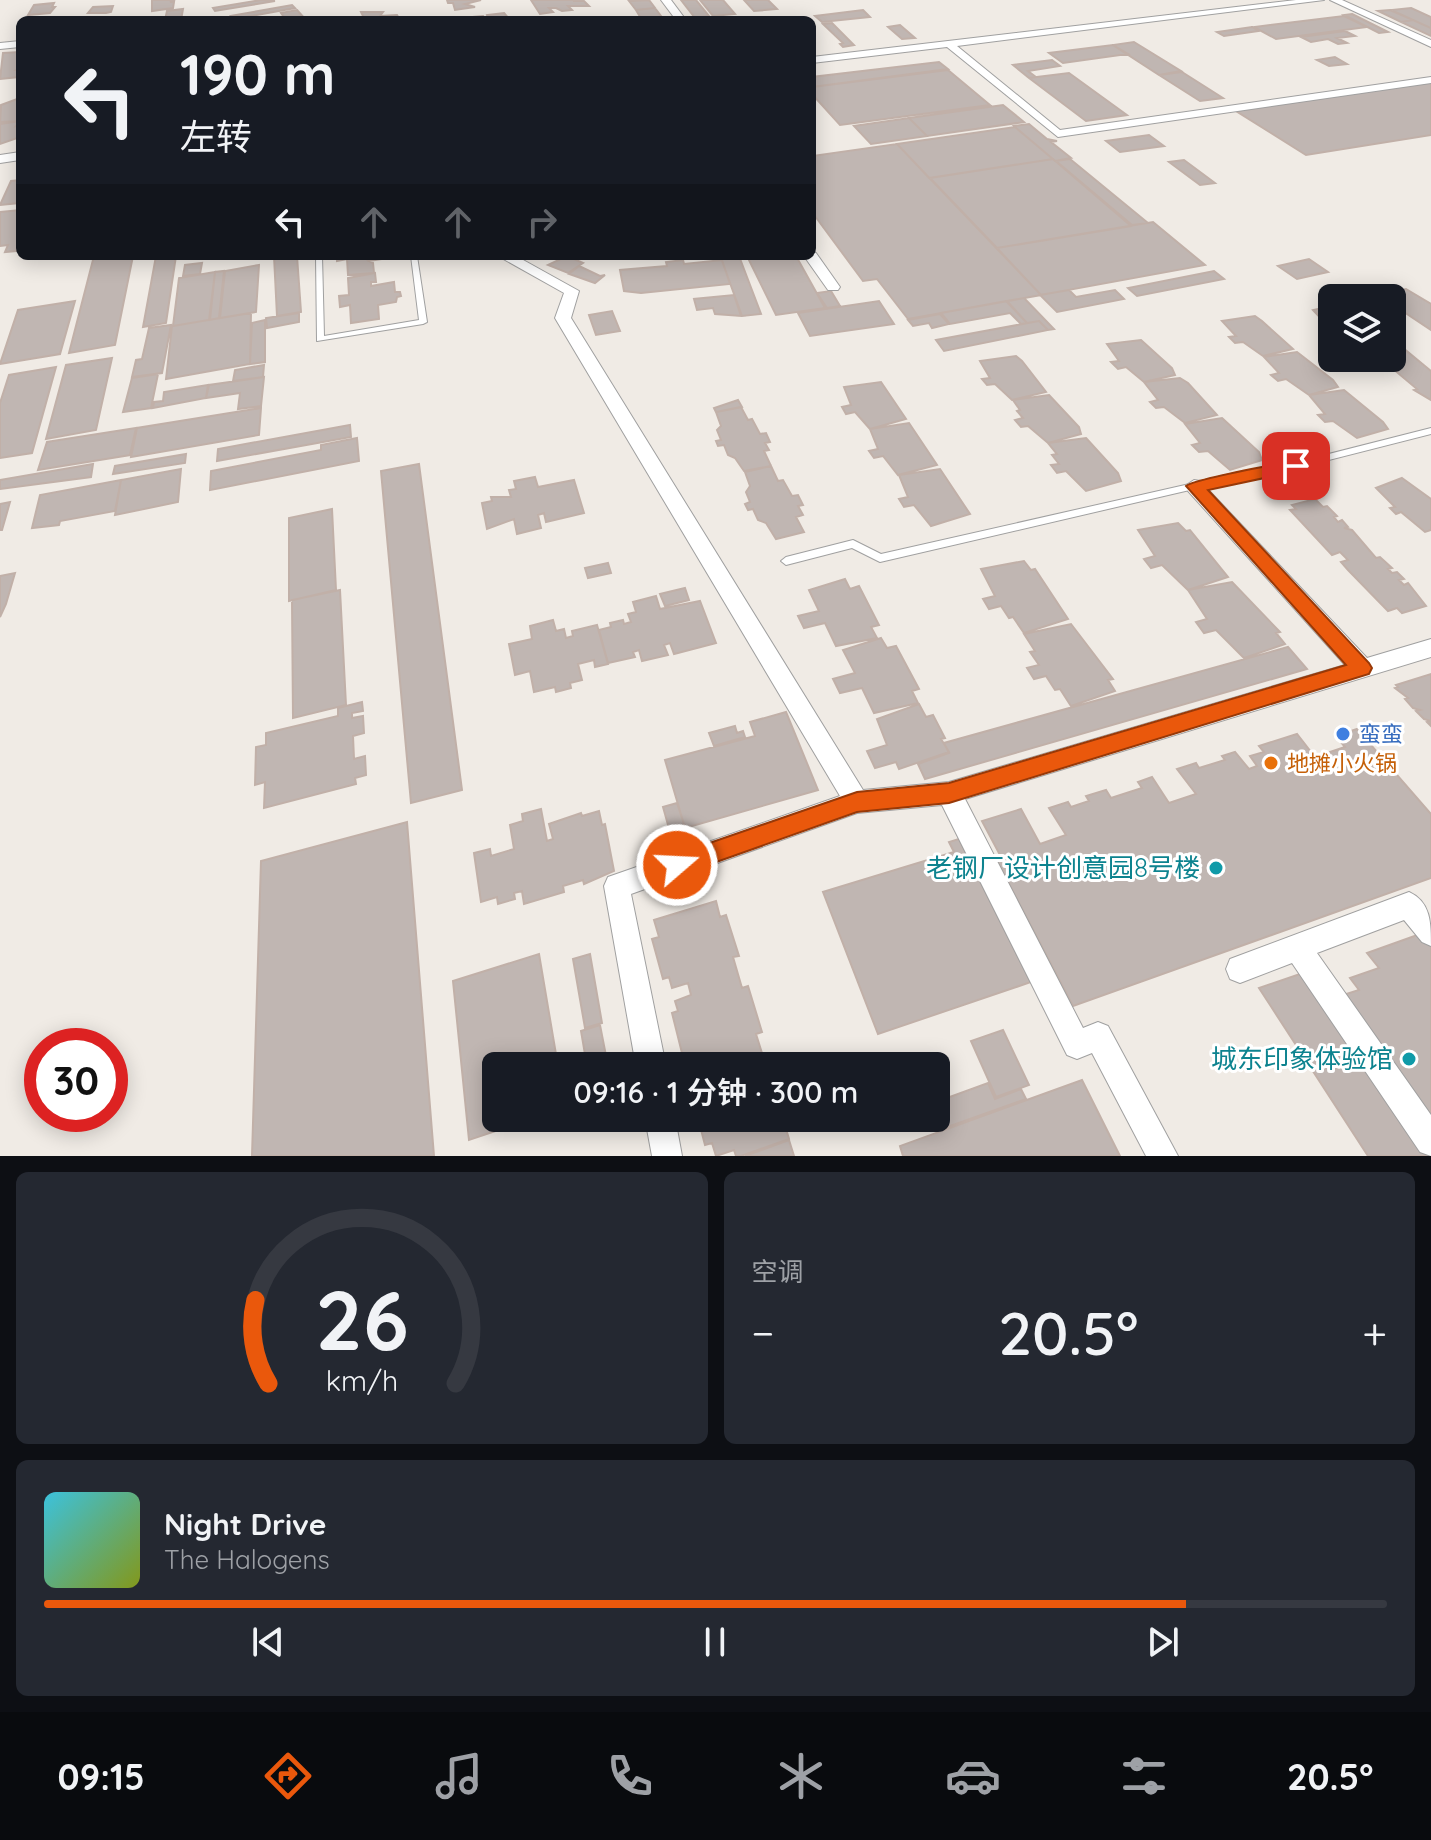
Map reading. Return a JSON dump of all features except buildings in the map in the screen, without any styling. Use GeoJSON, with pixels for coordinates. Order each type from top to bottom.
{"type":"FeatureCollection","features":[{"type":"Feature","properties":{"kind":"street"},"geometry":{"type":"LineString","coordinates":[[816,60],[1319,0]]}},
{"type":"Feature","properties":{"kind":"street"},"geometry":{"type":"LineString","coordinates":[[1335,0],[1431,44]]}},
{"type":"Feature","properties":{"kind":"street"},"geometry":{"type":"LineString","coordinates":[[949,44],[1058,134],[1431,80]]}},
{"type":"Feature","properties":{"kind":"street"},"geometry":{"type":"LineString","coordinates":[[513,260],[572,291],[563,318],[857,802]]}},
{"type":"Feature","properties":{"kind":"street"},"geometry":{"type":"LineString","coordinates":[[814,260],[833,287]]}},
{"type":"Feature","properties":{"kind":"street"},"geometry":{"type":"LineString","coordinates":[[1194,486],[1362,668]]}},
{"type":"Feature","properties":{"kind":"street"},"geometry":{"type":"LineString","coordinates":[[648,1052],[617,886],[857,802],[949,793],[1431,648]]}},
{"type":"Feature","properties":{"kind":"street"},"geometry":{"type":"LineString","coordinates":[[949,793],[1077,1045],[1098,1036],[1163,1156]]}},
{"type":"Feature","properties":{"kind":"street"},"geometry":{"type":"LineString","coordinates":[[1240,969],[1409,905],[1431,933]]}},
{"type":"Feature","properties":{"kind":"street"},"geometry":{"type":"LineString","coordinates":[[1297,947],[1431,1141]]}},
{"type":"Feature","properties":{"kind":"street"},"geometry":{"type":"LineString","coordinates":[[663,1132],[667,1156]]}},
{"type":"Feature","properties":{"kind":"lane"},"geometry":{"type":"LineString","coordinates":[[319,260],[320,339],[423,322],[415,260]]}},
{"type":"Feature","properties":{"kind":"lane"},"geometry":{"type":"LineString","coordinates":[[786,561],[853,544],[880,558],[1194,486],[1242,479],[1431,431]]}},
{"type":"Feature","properties":{"kind":"place","name":"蛮蛮"},"geometry":{"type":"Point","coordinates":[1343,734]}},
{"type":"Feature","properties":{"kind":"place","name":"地摊小火锅"},"geometry":{"type":"Point","coordinates":[1271,763]}},
{"type":"Feature","properties":{"kind":"place","name":"老钢厂设计创意园8号楼"},"geometry":{"type":"Point","coordinates":[1216,868]}},
{"type":"Feature","properties":{"kind":"place","name":"城东印象体验馆"},"geometry":{"type":"Point","coordinates":[1409,1059]}},
{"type":"Feature","properties":{"kind":"route"},"geometry":{"type":"LineString","coordinates":[[677,865],[857,802],[949,793],[1362,668],[1194,486],[1296,466]]}}]}
